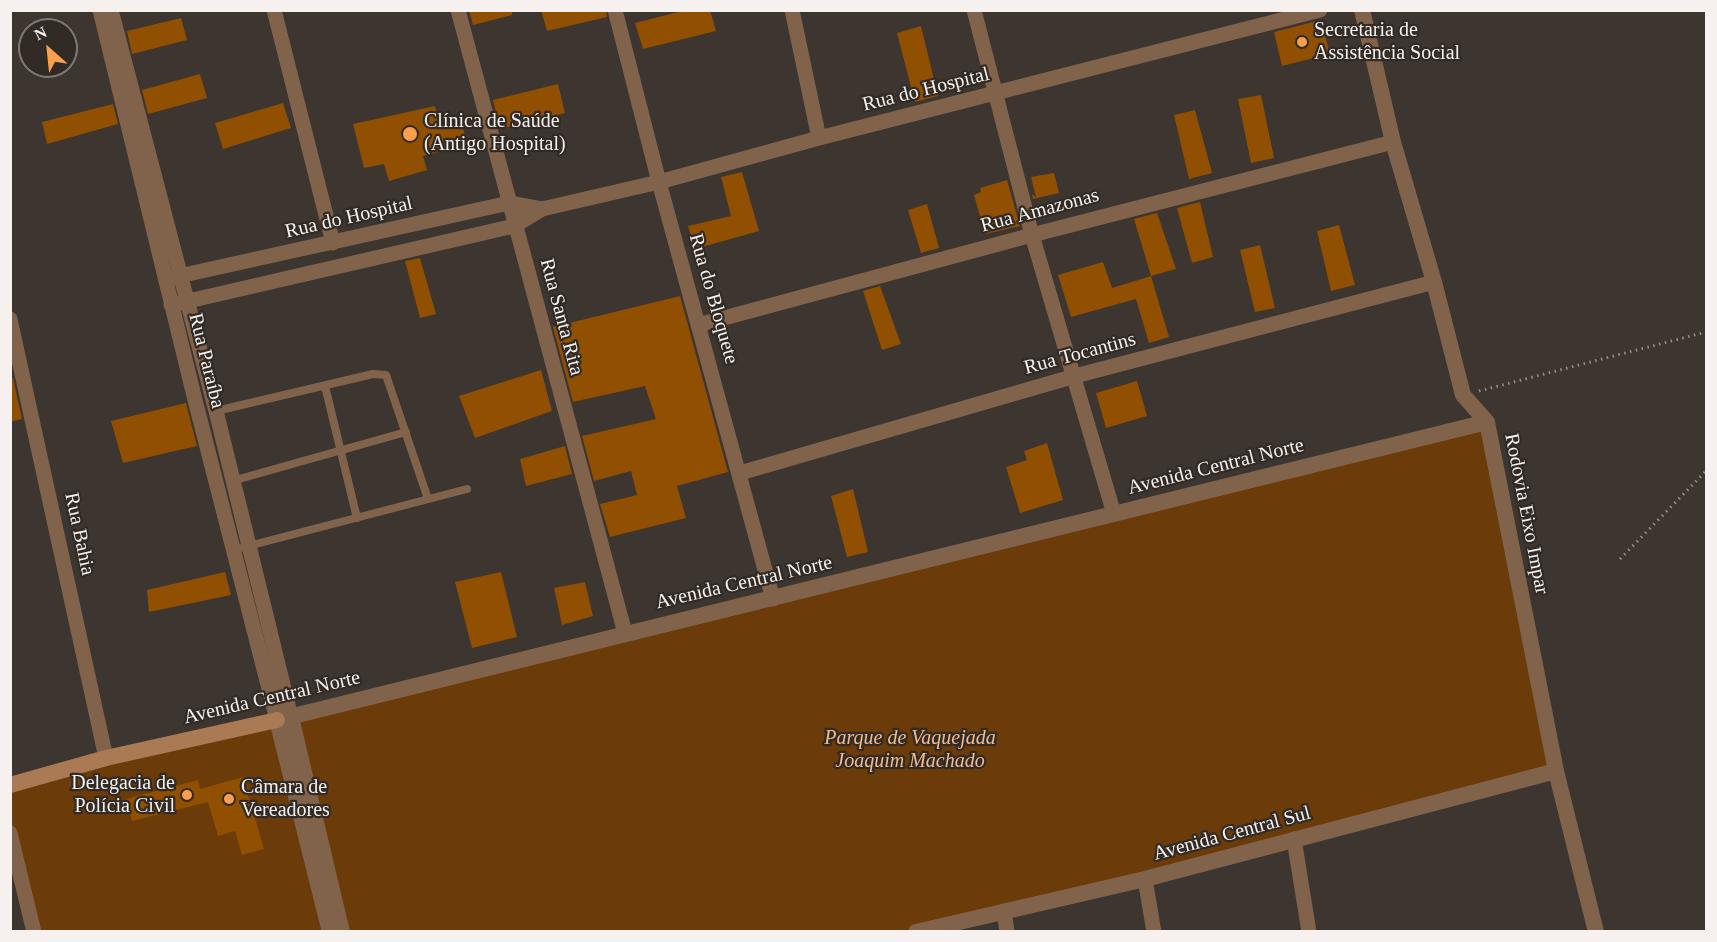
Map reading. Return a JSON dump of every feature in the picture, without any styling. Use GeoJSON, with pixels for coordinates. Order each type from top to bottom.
{"type":"FeatureCollection","features":[{"type":"Feature","properties":{"kind":"main road","name":"Avenida Central Norte"},"geometry":{"type":"LineString","coordinates":[[10,784],[106,758],[284,718]]}},
{"type":"Feature","properties":{"kind":"street","name":"Rua Paraíba"},"geometry":{"type":"LineString","coordinates":[[100,10],[232,550],[284,718]]}},
{"type":"Feature","properties":{"kind":"street","name":"Rua Paraíba"},"geometry":{"type":"LineString","coordinates":[[111,10],[216,411],[248,546],[284,718]]}},
{"type":"Feature","properties":{"kind":"street"},"geometry":{"type":"LineString","coordinates":[[274,10],[333,243]]}},
{"type":"Feature","properties":{"kind":"street","name":"Rua Santa Rita"},"geometry":{"type":"LineString","coordinates":[[458,10],[514,226],[625,633]]}},
{"type":"Feature","properties":{"kind":"street","name":"Rua do Bloquete"},"geometry":{"type":"LineString","coordinates":[[615,10],[659,182],[773,599]]}},
{"type":"Feature","properties":{"kind":"street"},"geometry":{"type":"LineString","coordinates":[[792,10],[819,138]]}},
{"type":"Feature","properties":{"kind":"street"},"geometry":{"type":"LineString","coordinates":[[974,10],[1032,235],[1114,514]]}},
{"type":"Feature","properties":{"kind":"street","name":"Rua do Hospital"},"geometry":{"type":"LineString","coordinates":[[171,304],[514,226],[542,209],[659,182],[819,138],[1320,10]]}},
{"type":"Feature","properties":{"kind":"street","name":"Rodovia Eixo Impar"},"geometry":{"type":"LineString","coordinates":[[1362,10],[1393,142],[1434,282],[1462,395],[1487,422],[1556,771],[1596,932]]}},
{"type":"Feature","properties":{"kind":"street","name":"Rua Amazonas"},"geometry":{"type":"LineString","coordinates":[[698,325],[1032,235],[1393,142]]}},
{"type":"Feature","properties":{"kind":"street","name":"Rua do Hospital"},"geometry":{"type":"LineString","coordinates":[[164,279],[509,203],[542,209]]}},
{"type":"Feature","properties":{"kind":"street","name":"Rua Tocantins"},"geometry":{"type":"LineString","coordinates":[[740,473],[1075,376],[1434,282]]}},
{"type":"Feature","properties":{"kind":"street","name":"Rua Bahia"},"geometry":{"type":"LineString","coordinates":[[10,319],[106,758]]}},
{"type":"Feature","properties":{"kind":"street","name":"Avenida Central Norte"},"geometry":{"type":"LineString","coordinates":[[284,718],[1487,422]]}},
{"type":"Feature","properties":{"kind":"street"},"geometry":{"type":"LineString","coordinates":[[284,718],[330,932]]}},
{"type":"Feature","properties":{"kind":"street"},"geometry":{"type":"LineString","coordinates":[[284,718],[342,932]]}},
{"type":"Feature","properties":{"kind":"street","name":"Avenida Central Sul"},"geometry":{"type":"LineString","coordinates":[[916,932],[1145,879],[1556,771]]}},
{"type":"Feature","properties":{"kind":"street"},"geometry":{"type":"LineString","coordinates":[[10,833],[17,893],[34,932]]}},
{"type":"Feature","properties":{"kind":"street"},"geometry":{"type":"LineString","coordinates":[[1294,839],[1309,932]]}},
{"type":"Feature","properties":{"kind":"street"},"geometry":{"type":"LineString","coordinates":[[1145,879],[1155,932]]}},
{"type":"Feature","properties":{"kind":"street"},"geometry":{"type":"LineString","coordinates":[[1004,911],[1008,932]]}},
{"type":"Feature","properties":{"kind":"lane"},"geometry":{"type":"LineString","coordinates":[[216,411],[373,374],[386,375],[428,499]]}},
{"type":"Feature","properties":{"kind":"lane"},"geometry":{"type":"LineString","coordinates":[[325,386],[357,518]]}},
{"type":"Feature","properties":{"kind":"lane"},"geometry":{"type":"LineString","coordinates":[[232,482],[406,432]]}},
{"type":"Feature","properties":{"kind":"lane"},"geometry":{"type":"LineString","coordinates":[[232,550],[467,489]]}},
{"type":"Feature","properties":{"kind":"path"},"geometry":{"type":"LineString","coordinates":[[1462,395],[1707,332]]}},
{"type":"Feature","properties":{"kind":"path"},"geometry":{"type":"LineString","coordinates":[[1620,559],[1707,471]]}},
{"type":"Feature","properties":{"kind":"green space","name":"Parque de Vaquejada Joaquim Machado"},"geometry":{"type":"Polygon","coordinates":[[[1487,422],[1556,771],[932,932],[32,931],[11,842],[10,787],[1487,422]]]}},
{"type":"Feature","properties":{"kind":"building"},"geometry":{"type":"Polygon","coordinates":[[[469,10],[512,10],[512,15],[473,25],[469,10]]]}},
{"type":"Feature","properties":{"kind":"building"},"geometry":{"type":"Polygon","coordinates":[[[541,10],[606,10],[607,17],[547,31],[541,10]]]}},
{"type":"Feature","properties":{"kind":"building"},"geometry":{"type":"Polygon","coordinates":[[[686,10],[710,10],[716,31],[643,49],[635,23],[686,10]]]}},
{"type":"Feature","properties":{"kind":"building"},"geometry":{"type":"Polygon","coordinates":[[[181,18],[187,40],[132,54],[127,31],[181,18]]]}},
{"type":"Feature","properties":{"kind":"building","name":"Secretaria de Assistência Social"},"geometry":{"type":"Polygon","coordinates":[[[1321,20],[1330,54],[1282,66],[1274,32],[1321,20]]]}},
{"type":"Feature","properties":{"kind":"building"},"geometry":{"type":"Polygon","coordinates":[[[921,26],[938,96],[915,102],[897,33],[921,26]]]}},
{"type":"Feature","properties":{"kind":"building"},"geometry":{"type":"Polygon","coordinates":[[[200,74],[207,98],[148,114],[142,90],[200,74]]]}},
{"type":"Feature","properties":{"kind":"building"},"geometry":{"type":"Polygon","coordinates":[[[558,84],[565,113],[500,129],[493,100],[558,84]]]}},
{"type":"Feature","properties":{"kind":"building"},"geometry":{"type":"Polygon","coordinates":[[[1261,95],[1274,158],[1251,163],[1238,99],[1261,95]]]}},
{"type":"Feature","properties":{"kind":"building"},"geometry":{"type":"Polygon","coordinates":[[[283,103],[291,128],[223,149],[215,123],[283,103]]]}},
{"type":"Feature","properties":{"kind":"building"},"geometry":{"type":"Polygon","coordinates":[[[113,104],[118,124],[47,144],[42,122],[113,104]]]}},
{"type":"Feature","properties":{"kind":"building","name":"Clínica de Saúde (Antigo Hospital)"},"geometry":{"type":"Polygon","coordinates":[[[435,106],[439,124],[461,118],[467,145],[423,156],[427,170],[389,181],[384,164],[364,168],[353,124],[435,106]]]}},
{"type":"Feature","properties":{"kind":"building"},"geometry":{"type":"Polygon","coordinates":[[[1195,110],[1212,173],[1189,179],[1174,115],[1195,110]]]}},
{"type":"Feature","properties":{"kind":"building"},"geometry":{"type":"Polygon","coordinates":[[[742,172],[759,231],[695,249],[688,226],[731,216],[721,177],[742,172]]]}},
{"type":"Feature","properties":{"kind":"building"},"geometry":{"type":"Polygon","coordinates":[[[1054,173],[1059,193],[1033,199],[1032,194],[1036,197],[1031,177],[1054,173]]]}},
{"type":"Feature","properties":{"kind":"building"},"geometry":{"type":"Polygon","coordinates":[[[1007,180],[1020,226],[985,234],[974,195],[981,192],[980,188],[1007,180]]]}},
{"type":"Feature","properties":{"kind":"building"},"geometry":{"type":"Polygon","coordinates":[[[1200,202],[1213,257],[1192,263],[1177,208],[1200,202]]]}},
{"type":"Feature","properties":{"kind":"building"},"geometry":{"type":"Polygon","coordinates":[[[927,204],[939,248],[921,253],[908,210],[927,204]]]}},
{"type":"Feature","properties":{"kind":"building"},"geometry":{"type":"Polygon","coordinates":[[[1157,213],[1176,269],[1151,276],[1134,219],[1157,213]]]}},
{"type":"Feature","properties":{"kind":"building"},"geometry":{"type":"Polygon","coordinates":[[[1339,225],[1355,285],[1331,291],[1317,231],[1339,225]]]}},
{"type":"Feature","properties":{"kind":"building"},"geometry":{"type":"Polygon","coordinates":[[[1260,245],[1275,308],[1255,312],[1240,250],[1260,245]]]}},
{"type":"Feature","properties":{"kind":"building"},"geometry":{"type":"Polygon","coordinates":[[[420,258],[436,314],[420,318],[405,261],[420,258]]]}},
{"type":"Feature","properties":{"kind":"building"},"geometry":{"type":"Polygon","coordinates":[[[1103,262],[1112,288],[1151,276],[1169,337],[1149,343],[1136,299],[1071,317],[1058,275],[1103,262]]]}},
{"type":"Feature","properties":{"kind":"building"},"geometry":{"type":"Polygon","coordinates":[[[880,286],[901,344],[882,350],[863,291],[880,286]]]}},
{"type":"Feature","properties":{"kind":"building"},"geometry":{"type":"Polygon","coordinates":[[[680,296],[728,472],[677,486],[686,518],[610,537],[600,504],[637,495],[631,471],[594,481],[582,436],[656,419],[645,386],[573,402],[553,327],[680,296]]]}},
{"type":"Feature","properties":{"kind":"building"},"geometry":{"type":"Polygon","coordinates":[[[541,370],[552,411],[475,438],[459,396],[541,370]]]}},
{"type":"Feature","properties":{"kind":"building"},"geometry":{"type":"Polygon","coordinates":[[[10,378],[13,378],[22,419],[10,422],[10,378]]]}},
{"type":"Feature","properties":{"kind":"building"},"geometry":{"type":"Polygon","coordinates":[[[1137,381],[1147,416],[1106,428],[1096,393],[1137,381]]]}},
{"type":"Feature","properties":{"kind":"building"},"geometry":{"type":"Polygon","coordinates":[[[186,403],[197,446],[123,463],[111,421],[186,403]]]}},
{"type":"Feature","properties":{"kind":"building"},"geometry":{"type":"Polygon","coordinates":[[[1047,443],[1063,500],[1020,513],[1006,467],[1027,460],[1024,451],[1047,443]]]}},
{"type":"Feature","properties":{"kind":"building"},"geometry":{"type":"Polygon","coordinates":[[[565,446],[572,474],[526,486],[520,459],[565,446]]]}},
{"type":"Feature","properties":{"kind":"building"},"geometry":{"type":"Polygon","coordinates":[[[853,489],[868,552],[847,557],[831,496],[853,489]]]}},
{"type":"Feature","properties":{"kind":"building"},"geometry":{"type":"Polygon","coordinates":[[[225,572],[231,595],[149,612],[147,590],[225,572]]]}},
{"type":"Feature","properties":{"kind":"building"},"geometry":{"type":"Polygon","coordinates":[[[501,572],[517,637],[472,648],[455,582],[501,572]]]}},
{"type":"Feature","properties":{"kind":"building"},"geometry":{"type":"Polygon","coordinates":[[[585,582],[593,616],[562,625],[554,588],[585,582]]]}},
{"type":"Feature","properties":{"kind":"building"},"geometry":{"type":"Polygon","coordinates":[[[243,777],[264,849],[242,855],[235,831],[218,836],[208,802],[132,821],[126,799],[198,780],[200,789],[243,777]]]}},
{"type":"Feature","properties":{"kind":"place","name":"Secretaria de Assistência Social"},"geometry":{"type":"Point","coordinates":[1302,42]}},
{"type":"Feature","properties":{"kind":"place","name":"Clínica de Saúde (Antigo Hospital)"},"geometry":{"type":"Point","coordinates":[410,134]}},
{"type":"Feature","properties":{"kind":"place","name":"Delegacia de Polícia Civil"},"geometry":{"type":"Point","coordinates":[187,795]}},
{"type":"Feature","properties":{"kind":"place","name":"Câmara de Vereadores"},"geometry":{"type":"Point","coordinates":[229,799]}}]}
